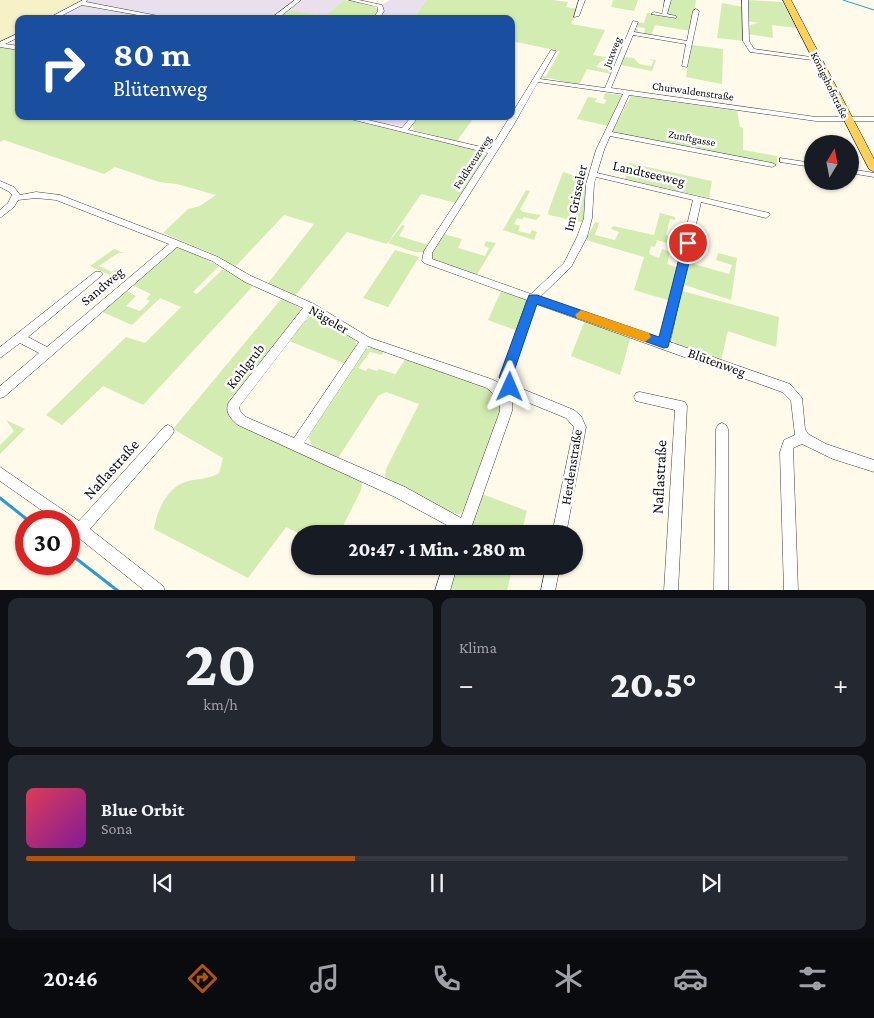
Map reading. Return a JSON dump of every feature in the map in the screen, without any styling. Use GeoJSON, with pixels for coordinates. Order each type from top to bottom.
{"type":"FeatureCollection","features":[{"type":"Feature","properties":{"kind":"main road","name":"Königshofstraße"},"geometry":{"type":"LineString","coordinates":[[787,0],[874,169]]}},
{"type":"Feature","properties":{"kind":"street"},"geometry":{"type":"LineString","coordinates":[[58,15],[87,0]]}},
{"type":"Feature","properties":{"kind":"street"},"geometry":{"type":"LineString","coordinates":[[279,15],[297,0]]}},
{"type":"Feature","properties":{"kind":"street"},"geometry":{"type":"LineString","coordinates":[[352,0],[382,5],[378,15]]}},
{"type":"Feature","properties":{"kind":"street"},"geometry":{"type":"LineString","coordinates":[[576,16],[582,0]]}},
{"type":"Feature","properties":{"kind":"street"},"geometry":{"type":"LineString","coordinates":[[664,15],[668,0]]}},
{"type":"Feature","properties":{"kind":"street"},"geometry":{"type":"LineString","coordinates":[[746,0],[748,22],[746,41],[752,51],[818,60]]}},
{"type":"Feature","properties":{"kind":"street"},"geometry":{"type":"LineString","coordinates":[[80,3],[148,15]]}},
{"type":"Feature","properties":{"kind":"street"},"geometry":{"type":"LineString","coordinates":[[685,66],[696,11]]}},
{"type":"Feature","properties":{"kind":"street"},"geometry":{"type":"LineString","coordinates":[[654,14],[674,17]]}},
{"type":"Feature","properties":{"kind":"street","name":"Juxweg"},"geometry":{"type":"LineString","coordinates":[[607,91],[635,22]]}},
{"type":"Feature","properties":{"kind":"street"},"geometry":{"type":"LineString","coordinates":[[631,33],[654,34],[690,43]]}},
{"type":"Feature","properties":{"kind":"street"},"geometry":{"type":"LineString","coordinates":[[0,44],[15,36]]}},
{"type":"Feature","properties":{"kind":"street"},"geometry":{"type":"LineString","coordinates":[[0,44],[15,47]]}},
{"type":"Feature","properties":{"kind":"street","name":"Feldkreuzweg"},"geometry":{"type":"LineString","coordinates":[[515,114],[553,51]]}},
{"type":"Feature","properties":{"kind":"street","name":"Churwaldenstraße"},"geometry":{"type":"LineString","coordinates":[[536,80],[816,119],[874,119]]}},
{"type":"Feature","properties":{"kind":"street","name":"Im Grisseler"},"geometry":{"type":"LineString","coordinates":[[533,298],[568,265],[582,237],[588,218],[590,184],[593,174],[608,132],[627,93]]}},
{"type":"Feature","properties":{"kind":"street"},"geometry":{"type":"LineString","coordinates":[[359,120],[492,152]]}},
{"type":"Feature","properties":{"kind":"street"},"geometry":{"type":"LineString","coordinates":[[404,130],[413,120]]}},
{"type":"Feature","properties":{"kind":"street","name":"Feldkreuzweg"},"geometry":{"type":"LineString","coordinates":[[426,258],[512,120]]}},
{"type":"Feature","properties":{"kind":"street","name":"Zunftgasse"},"geometry":{"type":"LineString","coordinates":[[608,132],[772,165]]}},
{"type":"Feature","properties":{"kind":"street"},"geometry":{"type":"LineString","coordinates":[[783,160],[804,164]]}},
{"type":"Feature","properties":{"kind":"street"},"geometry":{"type":"LineString","coordinates":[[859,172],[874,175]]}},
{"type":"Feature","properties":{"kind":"street","name":"Landtseeweg"},"geometry":{"type":"LineString","coordinates":[[593,174],[766,215]]}},
{"type":"Feature","properties":{"kind":"street"},"geometry":{"type":"LineString","coordinates":[[0,184],[11,189],[16,195],[16,198],[0,215]]}},
{"type":"Feature","properties":{"kind":"street","name":"Nägeler"},"geometry":{"type":"LineString","coordinates":[[16,198],[36,195],[57,197],[176,243],[215,259],[248,279],[310,307],[366,340],[491,384],[503,393],[508,406],[465,525]]}},
{"type":"Feature","properties":{"kind":"street","name":"Landtseeweg"},"geometry":{"type":"LineString","coordinates":[[664,343],[698,198]]}},
{"type":"Feature","properties":{"kind":"street","name":"Sandweg"},"geometry":{"type":"LineString","coordinates":[[0,393],[176,243]]}},
{"type":"Feature","properties":{"kind":"street","name":"Blütenweg"},"geometry":{"type":"LineString","coordinates":[[426,258],[436,265],[664,343],[786,388],[796,398],[799,429],[803,438]]}},
{"type":"Feature","properties":{"kind":"street"},"geometry":{"type":"LineString","coordinates":[[0,353],[98,274]]}},
{"type":"Feature","properties":{"kind":"street","name":"Herdenstraße"},"geometry":{"type":"LineString","coordinates":[[533,298],[506,377],[516,392],[570,414],[577,420],[580,427],[561,525]]}},
{"type":"Feature","properties":{"kind":"street","name":"Kohlgrub"},"geometry":{"type":"LineString","coordinates":[[310,307],[233,406],[234,414],[242,421],[400,492],[455,525]]}},
{"type":"Feature","properties":{"kind":"street"},"geometry":{"type":"LineString","coordinates":[[19,338],[47,352]]}},
{"type":"Feature","properties":{"kind":"street"},"geometry":{"type":"LineString","coordinates":[[296,445],[366,340]]}},
{"type":"Feature","properties":{"kind":"street","name":"Naflastraße"},"geometry":{"type":"LineString","coordinates":[[640,397],[680,406],[671,590]]}},
{"type":"Feature","properties":{"kind":"street"},"geometry":{"type":"LineString","coordinates":[[721,590],[722,429]]}},
{"type":"Feature","properties":{"kind":"street","name":"Naflastraße"},"geometry":{"type":"LineString","coordinates":[[80,516],[168,431]]}},
{"type":"Feature","properties":{"kind":"street"},"geometry":{"type":"LineString","coordinates":[[791,590],[786,452],[788,444],[792,440],[803,438],[814,445],[874,466]]}},
{"type":"Feature","properties":{"kind":"street"},"geometry":{"type":"LineString","coordinates":[[0,473],[52,510]]}},
{"type":"Feature","properties":{"kind":"street"},"geometry":{"type":"LineString","coordinates":[[80,530],[158,590]]}},
{"type":"Feature","properties":{"kind":"street"},"geometry":{"type":"LineString","coordinates":[[442,590],[447,575]]}},
{"type":"Feature","properties":{"kind":"street"},"geometry":{"type":"LineString","coordinates":[[548,590],[551,575]]}},
{"type":"Feature","properties":{"kind":"shaded area"},"geometry":{"type":"Polygon","coordinates":[[[0,0],[81,0],[52,15],[15,15],[15,33],[0,41],[0,0]]]}},
{"type":"Feature","properties":{"kind":"shaded area"},"geometry":{"type":"Polygon","coordinates":[[[87,0],[289,0],[292,2],[275,15],[58,15],[87,0]]]}},
{"type":"Feature","properties":{"kind":"shaded area"},"geometry":{"type":"Polygon","coordinates":[[[295,0],[344,0],[326,15],[285,10],[295,0]]]}},
{"type":"Feature","properties":{"kind":"shaded area"},"geometry":{"type":"Polygon","coordinates":[[[390,0],[427,0],[416,15],[377,15],[380,6],[390,0]]]}},
{"type":"Feature","properties":{"kind":"shaded area"},"geometry":{"type":"Polygon","coordinates":[[[368,120],[409,120],[404,125],[399,126],[368,120]]]}},
{"type":"Feature","properties":{"kind":"green space"},"geometry":{"type":"Polygon","coordinates":[[[344,0],[372,5],[378,10],[375,15],[326,15],[344,0]]]}},
{"type":"Feature","properties":{"kind":"green space"},"geometry":{"type":"Polygon","coordinates":[[[427,0],[552,0],[568,2],[566,7],[577,9],[571,24],[605,30],[593,55],[617,59],[601,58],[606,60],[601,61],[596,67],[609,70],[611,64],[615,64],[611,74],[587,69],[579,85],[547,78],[546,80],[541,76],[546,76],[560,51],[515,42],[515,15],[416,15],[427,0]]]}},
{"type":"Feature","properties":{"kind":"green space"},"geometry":{"type":"Polygon","coordinates":[[[613,0],[638,0],[634,11],[611,7],[613,0]]]}},
{"type":"Feature","properties":{"kind":"green space"},"geometry":{"type":"Polygon","coordinates":[[[669,0],[696,0],[691,31],[655,25],[651,36],[633,33],[634,29],[638,29],[638,32],[644,33],[645,28],[635,27],[636,22],[644,23],[647,13],[669,15],[666,14],[669,0]]]}},
{"type":"Feature","properties":{"kind":"green space"},"geometry":{"type":"Polygon","coordinates":[[[747,0],[782,2],[797,28],[772,25],[773,38],[749,34],[750,25],[758,23],[748,21],[747,0]]]}},
{"type":"Feature","properties":{"kind":"green space"},"geometry":{"type":"Polygon","coordinates":[[[722,3],[743,7],[745,41],[717,38],[722,3]]]}},
{"type":"Feature","properties":{"kind":"green space"},"geometry":{"type":"Polygon","coordinates":[[[287,10],[319,15],[281,15],[287,10]]]}},
{"type":"Feature","properties":{"kind":"green space"},"geometry":{"type":"Polygon","coordinates":[[[692,45],[723,49],[722,84],[686,77],[692,45]]]}},
{"type":"Feature","properties":{"kind":"green space"},"geometry":{"type":"Polygon","coordinates":[[[0,47],[15,49],[15,120],[351,120],[483,152],[486,156],[456,203],[421,194],[387,244],[347,232],[294,297],[269,285],[269,282],[314,224],[284,215],[235,267],[218,256],[163,233],[188,209],[200,206],[216,195],[177,184],[159,182],[115,167],[104,174],[4,140],[0,142],[0,47]]]}},
{"type":"Feature","properties":{"kind":"green space"},"geometry":{"type":"Polygon","coordinates":[[[623,57],[634,58],[639,64],[651,66],[654,61],[649,59],[656,60],[652,71],[621,65],[623,57]]]}},
{"type":"Feature","properties":{"kind":"green space"},"geometry":{"type":"Polygon","coordinates":[[[605,93],[622,95],[609,126],[577,119],[588,97],[597,98],[595,102],[604,104],[607,100],[603,99],[605,93]]]}},
{"type":"Feature","properties":{"kind":"green space"},"geometry":{"type":"Polygon","coordinates":[[[631,96],[737,111],[740,127],[743,128],[743,150],[777,156],[777,165],[612,132],[631,96]]]}},
{"type":"Feature","properties":{"kind":"green space"},"geometry":{"type":"Polygon","coordinates":[[[416,120],[472,120],[457,141],[414,130],[412,126],[416,120]]]}},
{"type":"Feature","properties":{"kind":"green space"},"geometry":{"type":"Polygon","coordinates":[[[629,163],[712,181],[709,198],[625,179],[629,163]]]}},
{"type":"Feature","properties":{"kind":"green space"},"geometry":{"type":"Polygon","coordinates":[[[563,172],[587,180],[584,221],[549,215],[548,212],[563,172]]]}},
{"type":"Feature","properties":{"kind":"green space"},"geometry":{"type":"Polygon","coordinates":[[[526,190],[530,191],[520,209],[523,212],[541,215],[536,220],[524,217],[522,219],[517,218],[514,224],[520,226],[518,231],[530,234],[532,230],[537,232],[534,240],[503,230],[526,190]]]}},
{"type":"Feature","properties":{"kind":"green space"},"geometry":{"type":"Polygon","coordinates":[[[660,213],[675,217],[675,220],[670,219],[666,235],[677,240],[678,237],[685,239],[684,244],[672,240],[671,244],[657,240],[655,247],[651,246],[649,254],[659,258],[662,249],[670,252],[667,264],[679,268],[671,301],[634,290],[644,257],[586,240],[595,222],[599,223],[595,235],[615,240],[619,232],[611,229],[613,226],[654,235],[660,213]]]}},
{"type":"Feature","properties":{"kind":"green space"},"geometry":{"type":"Polygon","coordinates":[[[402,225],[405,226],[399,236],[428,245],[424,252],[414,252],[388,243],[402,225]]]}},
{"type":"Feature","properties":{"kind":"green space"},"geometry":{"type":"Polygon","coordinates":[[[444,234],[462,239],[458,248],[485,256],[489,248],[484,246],[486,241],[496,243],[476,276],[436,263],[429,257],[444,234]]]}},
{"type":"Feature","properties":{"kind":"green space"},"geometry":{"type":"Polygon","coordinates":[[[693,247],[696,249],[694,264],[729,274],[732,265],[716,260],[718,253],[737,258],[731,300],[685,285],[693,247]]]}},
{"type":"Feature","properties":{"kind":"green space"},"geometry":{"type":"Polygon","coordinates":[[[114,249],[124,253],[118,253],[99,266],[112,272],[118,268],[125,271],[119,277],[125,279],[123,281],[90,266],[114,249]]]}},
{"type":"Feature","properties":{"kind":"green space"},"geometry":{"type":"Polygon","coordinates":[[[184,249],[219,266],[193,292],[197,294],[222,270],[231,271],[253,286],[143,405],[103,386],[62,425],[46,415],[126,337],[145,343],[181,307],[160,298],[132,325],[98,310],[124,289],[136,296],[126,306],[140,311],[150,301],[146,299],[151,294],[132,285],[170,250],[184,249]]]}},
{"type":"Feature","properties":{"kind":"green space"},"geometry":{"type":"Polygon","coordinates":[[[395,250],[419,257],[388,307],[363,298],[395,250]]]}},
{"type":"Feature","properties":{"kind":"green space"},"geometry":{"type":"Polygon","coordinates":[[[502,289],[528,300],[518,331],[488,320],[502,289]]]}},
{"type":"Feature","properties":{"kind":"green space"},"geometry":{"type":"Polygon","coordinates":[[[682,291],[779,317],[776,347],[728,331],[721,360],[679,347],[674,342],[671,329],[682,291]]]}},
{"type":"Feature","properties":{"kind":"green space"},"geometry":{"type":"Polygon","coordinates":[[[282,298],[303,310],[229,410],[357,477],[362,482],[361,490],[344,525],[291,525],[291,530],[286,527],[248,578],[154,529],[157,515],[168,495],[178,485],[211,477],[219,473],[223,458],[173,429],[282,298]]]}},
{"type":"Feature","properties":{"kind":"green space"},"geometry":{"type":"Polygon","coordinates":[[[312,314],[354,338],[357,347],[346,364],[287,340],[312,314]]]}},
{"type":"Feature","properties":{"kind":"green space"},"geometry":{"type":"Polygon","coordinates":[[[585,320],[631,335],[620,375],[571,356],[585,320]]]}},
{"type":"Feature","properties":{"kind":"green space"},"geometry":{"type":"Polygon","coordinates":[[[374,347],[384,350],[382,355],[370,352],[358,368],[366,371],[368,368],[377,371],[379,369],[395,374],[391,381],[406,358],[492,387],[499,394],[502,408],[464,510],[459,514],[451,513],[389,482],[385,477],[386,469],[419,404],[386,392],[378,396],[338,458],[312,446],[309,438],[310,431],[363,350],[374,347]]]}},
{"type":"Feature","properties":{"kind":"green space"},"geometry":{"type":"Polygon","coordinates":[[[6,420],[25,429],[0,454],[0,445],[14,431],[6,420]]]}},
{"type":"Feature","properties":{"kind":"green space"},"geometry":{"type":"Polygon","coordinates":[[[482,494],[527,511],[523,525],[471,525],[482,494]]]}},
{"type":"Feature","properties":{"kind":"green space"},"geometry":{"type":"Polygon","coordinates":[[[454,575],[511,575],[507,590],[448,590],[454,575]]]}},
{"type":"Feature","properties":{"kind":"waterway"},"geometry":{"type":"LineString","coordinates":[[843,0],[874,10]]}},
{"type":"Feature","properties":{"kind":"waterway"},"geometry":{"type":"LineString","coordinates":[[0,498],[15,510]]}},
{"type":"Feature","properties":{"kind":"waterway"},"geometry":{"type":"LineString","coordinates":[[80,562],[117,590]]}},
{"type":"Feature","properties":{"kind":"slow traffic"},"geometry":{"type":"LineString","coordinates":[[581,315],[645,337]]}},
{"type":"Feature","properties":{"kind":"route"},"geometry":{"type":"LineString","coordinates":[[510,387],[506,377],[533,298],[664,343],[688,243]]}}]}
